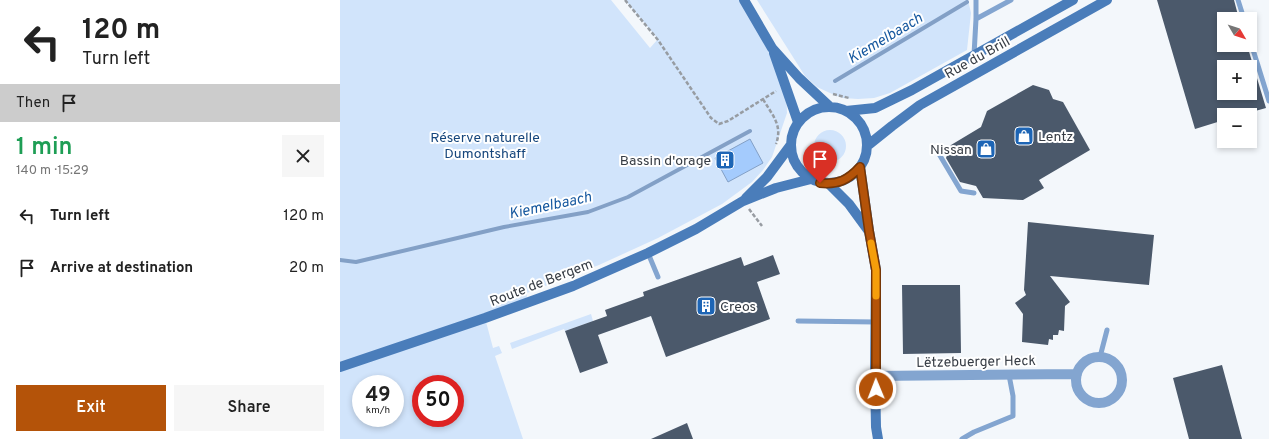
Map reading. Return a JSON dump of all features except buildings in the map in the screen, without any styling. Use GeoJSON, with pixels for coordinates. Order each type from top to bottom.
{"type":"FeatureCollection","features":[{"type":"Feature","properties":{"kind":"main road"},"geometry":{"type":"LineString","coordinates":[[744,0],[772,48],[798,122]]}},
{"type":"Feature","properties":{"kind":"main road","name":"Rue du Brill"},"geometry":{"type":"LineString","coordinates":[[867,146],[920,105],[1107,0]]}},
{"type":"Feature","properties":{"kind":"main road","name":"Rue du Brill"},"geometry":{"type":"LineString","coordinates":[[846,111],[875,108],[912,90],[1069,1]]}},
{"type":"Feature","properties":{"kind":"main road"},"geometry":{"type":"LineString","coordinates":[[772,48],[799,78],[830,107]]}},
{"type":"Feature","properties":{"kind":"main road"},"geometry":{"type":"LineString","coordinates":[[830,107],[846,111],[855,117],[862,126],[866,136],[867,146],[865,157],[860,167],[852,176],[841,182],[829,184],[820,183],[802,173],[792,156],[790,146],[792,134],[798,122],[807,114],[818,108],[830,107]]}},
{"type":"Feature","properties":{"kind":"main road","name":"Route de Bergem"},"geometry":{"type":"LineString","coordinates":[[743,201],[767,177],[790,146]]}},
{"type":"Feature","properties":{"kind":"main road"},"geometry":{"type":"LineString","coordinates":[[860,167],[876,270],[876,427],[878,439]]}},
{"type":"Feature","properties":{"kind":"main road","name":"Route de Bergem"},"geometry":{"type":"LineString","coordinates":[[340,367],[526,304],[595,277],[696,229],[743,201],[776,188],[811,179]]}},
{"type":"Feature","properties":{"kind":"main road"},"geometry":{"type":"LineString","coordinates":[[829,184],[849,204],[869,231]]}},
{"type":"Feature","properties":{"kind":"street"},"geometry":{"type":"LineString","coordinates":[[1100,357],[1113,361],[1118,366],[1122,379],[1118,394],[1112,400],[1096,404],[1082,396],[1076,382],[1080,367],[1092,358],[1100,357]]}},
{"type":"Feature","properties":{"kind":"street","name":"Lëtzebuerger Heck"},"geometry":{"type":"LineString","coordinates":[[876,376],[1077,374]]}},
{"type":"Feature","properties":{"kind":"lane"},"geometry":{"type":"LineString","coordinates":[[973,56],[976,0]]}},
{"type":"Feature","properties":{"kind":"lane"},"geometry":{"type":"LineString","coordinates":[[976,19],[1011,0]]}},
{"type":"Feature","properties":{"kind":"lane"},"geometry":{"type":"LineString","coordinates":[[1238,0],[1242,12]]}},
{"type":"Feature","properties":{"kind":"lane"},"geometry":{"type":"LineString","coordinates":[[1254,52],[1269,100]]}},
{"type":"Feature","properties":{"kind":"lane"},"geometry":{"type":"LineString","coordinates":[[939,154],[961,191],[974,193]]}},
{"type":"Feature","properties":{"kind":"lane"},"geometry":{"type":"LineString","coordinates":[[648,253],[658,277]]}},
{"type":"Feature","properties":{"kind":"lane"},"geometry":{"type":"LineString","coordinates":[[798,321],[876,322]]}},
{"type":"Feature","properties":{"kind":"lane"},"geometry":{"type":"LineString","coordinates":[[1100,357],[1107,330]]}},
{"type":"Feature","properties":{"kind":"lane"},"geometry":{"type":"LineString","coordinates":[[962,439],[974,432],[1013,416],[1013,396],[1009,374]]}},
{"type":"Feature","properties":{"kind":"path"},"geometry":{"type":"LineString","coordinates":[[625,0],[658,40],[712,118],[719,124],[728,121],[786,86]]}},
{"type":"Feature","properties":{"kind":"path"},"geometry":{"type":"LineString","coordinates":[[830,93],[843,98],[851,98]]}},
{"type":"Feature","properties":{"kind":"path"},"geometry":{"type":"LineString","coordinates":[[763,99],[779,126],[776,145]]}},
{"type":"Feature","properties":{"kind":"path"},"geometry":{"type":"LineString","coordinates":[[743,201],[762,226]]}},
{"type":"Feature","properties":{"kind":"green space","name":"Réserve naturelle Dumontshaff"},"geometry":{"type":"Polygon","coordinates":[[[340,0],[611,0],[650,48],[658,39],[625,0],[744,0],[786,86],[787,113],[772,157],[752,182],[722,204],[658,238],[599,265],[527,293],[526,304],[485,318],[493,348],[499,346],[502,353],[495,356],[523,439],[340,439],[340,0]]]}},
{"type":"Feature","properties":{"kind":"green space"},"geometry":{"type":"Polygon","coordinates":[[[757,0],[968,0],[971,13],[967,50],[890,93],[874,98],[843,98],[817,87],[805,76],[757,0]]]}},
{"type":"Feature","properties":{"kind":"green space"},"geometry":{"type":"Polygon","coordinates":[[[827,130],[833,130],[843,137],[846,146],[845,152],[839,159],[833,162],[827,162],[817,155],[814,149],[814,143],[821,133],[827,130]]]}},
{"type":"Feature","properties":{"kind":"green space"},"geometry":{"type":"Polygon","coordinates":[[[591,314],[593,321],[565,331],[564,329],[512,349],[510,343],[591,314]]]}},
{"type":"Feature","properties":{"kind":"water"},"geometry":{"type":"Polygon","coordinates":[[[750,139],[763,163],[728,182],[715,158],[750,139]]]}},
{"type":"Feature","properties":{"kind":"waterway","name":"Kiemelbaach"},"geometry":{"type":"LineString","coordinates":[[835,81],[967,2]]}},
{"type":"Feature","properties":{"kind":"waterway","name":"Kiemelbaach"},"geometry":{"type":"LineString","coordinates":[[340,260],[356,262],[504,227],[588,212],[628,197],[750,131]]}},
{"type":"Feature","properties":{"kind":"slow traffic"},"geometry":{"type":"LineString","coordinates":[[871,243],[876,270],[876,296]]}},
{"type":"Feature","properties":{"kind":"place","name":"Lentz"},"geometry":{"type":"Point","coordinates":[1024,136]}},
{"type":"Feature","properties":{"kind":"place","name":"Nissan"},"geometry":{"type":"Point","coordinates":[986,149]}},
{"type":"Feature","properties":{"kind":"place","name":"Bassin d'orage"},"geometry":{"type":"Point","coordinates":[725,160]}},
{"type":"Feature","properties":{"kind":"place","name":"Creos"},"geometry":{"type":"Point","coordinates":[706,306]}},
{"type":"Feature","properties":{"kind":"route"},"geometry":{"type":"LineString","coordinates":[[820,183],[829,184],[841,182],[852,176],[860,167],[876,270],[876,389]]}}]}
